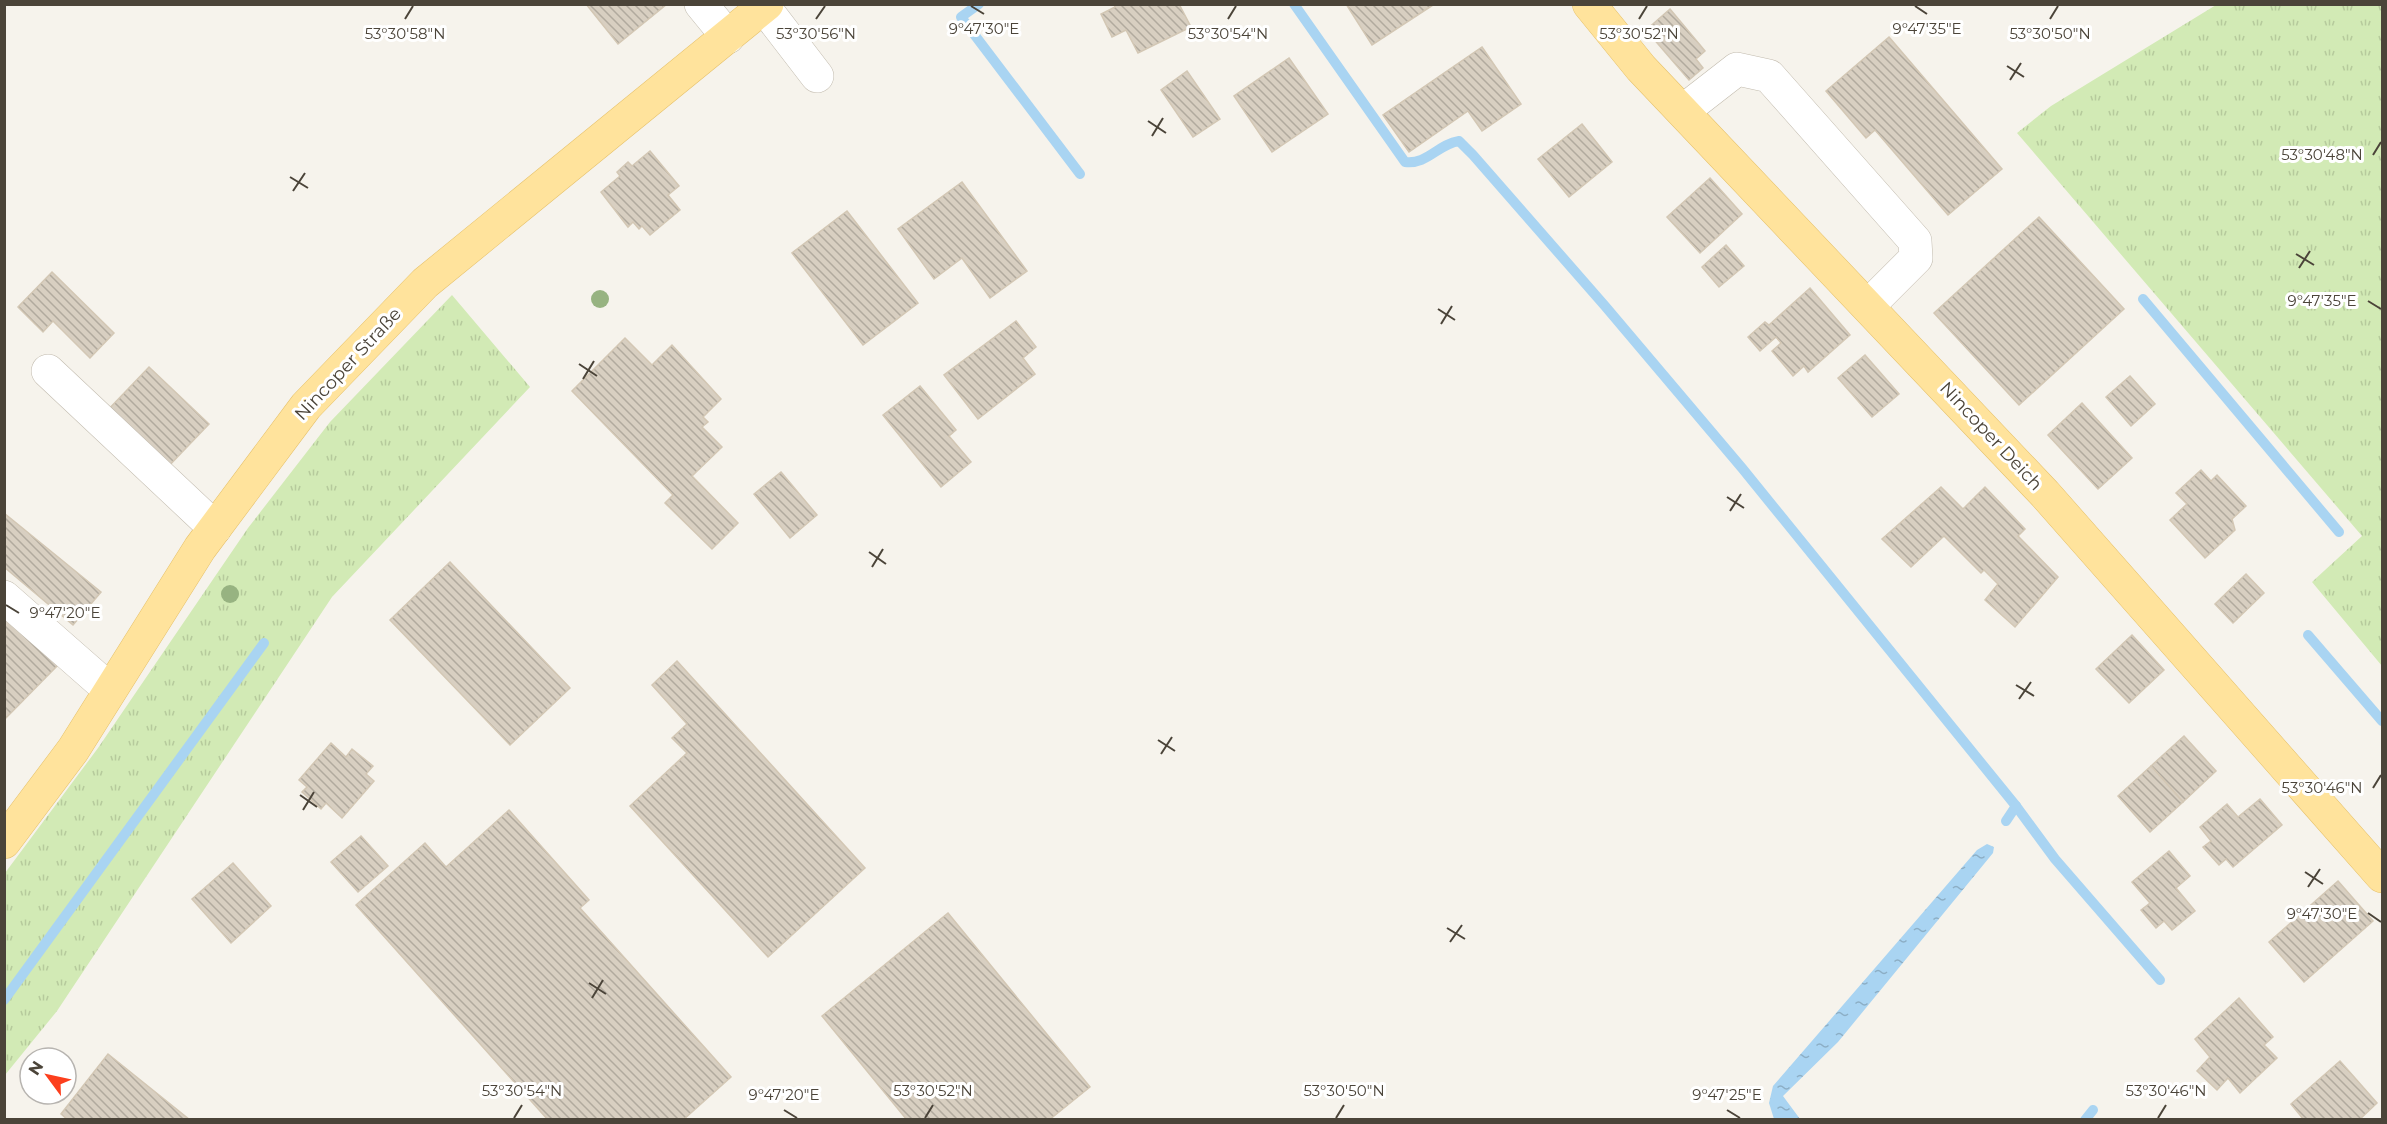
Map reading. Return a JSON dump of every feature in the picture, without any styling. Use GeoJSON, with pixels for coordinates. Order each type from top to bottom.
{"type":"FeatureCollection","features":[{"type":"Feature","properties":{"kind":"main road","name":"Nincoper Deich"},"geometry":{"type":"LineString","coordinates":[[1589,4],[1641,68],[2045,494],[2382,876]]}},
{"type":"Feature","properties":{"kind":"main road","name":"Nincoper Straße"},"geometry":{"type":"LineString","coordinates":[[4,842],[73,750],[214,528],[306,406],[425,283],[766,6]]}},
{"type":"Feature","properties":{"kind":"lane"},"geometry":{"type":"LineString","coordinates":[[701,4],[728,38]]}},
{"type":"Feature","properties":{"kind":"lane"},"geometry":{"type":"LineString","coordinates":[[766,6],[817,76]]}},
{"type":"Feature","properties":{"kind":"lane"},"geometry":{"type":"LineString","coordinates":[[1683,111],[1737,69],[1769,76],[1915,241],[1916,258],[1868,306]]}},
{"type":"Feature","properties":{"kind":"lane"},"geometry":{"type":"LineString","coordinates":[[48,371],[214,528]]}},
{"type":"Feature","properties":{"kind":"lane"},"geometry":{"type":"LineString","coordinates":[[4,597],[110,690]]}},
{"type":"Feature","properties":{"kind":"green space"},"geometry":{"type":"Polygon","coordinates":[[[2216,5],[2382,5],[2382,666],[2312,582],[2362,536],[2017,133],[2051,106],[2216,5]]]}},
{"type":"Feature","properties":{"kind":"green space"},"geometry":{"type":"Polygon","coordinates":[[[452,295],[530,387],[332,597],[57,1011],[29,1046],[18,1046],[18,1059],[5,1075],[5,873],[98,748],[248,528],[330,422],[452,295]]]}},
{"type":"Feature","properties":{"kind":"water"},"geometry":{"type":"Polygon","coordinates":[[[1987,844],[1994,847],[1993,853],[1838,1042],[1783,1096],[1800,1119],[1774,1119],[1769,1103],[1773,1086],[1977,850],[1987,844]]]}},
{"type":"Feature","properties":{"kind":"building"},"geometry":{"type":"Polygon","coordinates":[[[586,4],[667,4],[618,44],[586,4]]]}},
{"type":"Feature","properties":{"kind":"building"},"geometry":{"type":"Polygon","coordinates":[[[1114,4],[1179,4],[1191,27],[1138,53],[1126,30],[1112,37],[1101,14],[1115,7],[1114,4]]]}},
{"type":"Feature","properties":{"kind":"building"},"geometry":{"type":"Polygon","coordinates":[[[1346,4],[1433,4],[1433,5],[1372,45],[1346,4]]]}},
{"type":"Feature","properties":{"kind":"building"},"geometry":{"type":"Polygon","coordinates":[[[1670,9],[1705,51],[1696,59],[1703,68],[1689,80],[1646,30],[1670,9]]]}},
{"type":"Feature","properties":{"kind":"building"},"geometry":{"type":"Polygon","coordinates":[[[1889,37],[2002,169],[1948,215],[1875,130],[1866,138],[1826,91],[1889,37]]]}},
{"type":"Feature","properties":{"kind":"building"},"geometry":{"type":"Polygon","coordinates":[[[1482,47],[1521,104],[1482,131],[1468,111],[1409,152],[1383,115],[1482,47]]]}},
{"type":"Feature","properties":{"kind":"building"},"geometry":{"type":"Polygon","coordinates":[[[1289,58],[1328,114],[1272,152],[1234,96],[1289,58]]]}},
{"type":"Feature","properties":{"kind":"building"},"geometry":{"type":"Polygon","coordinates":[[[1187,71],[1220,119],[1193,137],[1161,90],[1187,71]]]}},
{"type":"Feature","properties":{"kind":"building"},"geometry":{"type":"Polygon","coordinates":[[[1582,124],[1612,162],[1569,197],[1538,159],[1582,124]]]}},
{"type":"Feature","properties":{"kind":"building"},"geometry":{"type":"Polygon","coordinates":[[[650,151],[679,186],[668,195],[680,210],[650,235],[642,226],[639,229],[633,222],[628,227],[601,192],[620,176],[617,172],[628,162],[632,166],[650,151]]]}},
{"type":"Feature","properties":{"kind":"building"},"geometry":{"type":"Polygon","coordinates":[[[1710,178],[1742,214],[1700,253],[1667,217],[1710,178]]]}},
{"type":"Feature","properties":{"kind":"building"},"geometry":{"type":"Polygon","coordinates":[[[962,182],[1027,271],[990,298],[962,258],[934,279],[898,229],[962,182]]]}},
{"type":"Feature","properties":{"kind":"building"},"geometry":{"type":"Polygon","coordinates":[[[847,211],[918,303],[863,345],[792,253],[847,211]]]}},
{"type":"Feature","properties":{"kind":"building"},"geometry":{"type":"Polygon","coordinates":[[[2039,217],[2124,309],[2019,405],[1934,313],[2039,217]]]}},
{"type":"Feature","properties":{"kind":"building"},"geometry":{"type":"Polygon","coordinates":[[[1726,245],[1744,266],[1719,287],[1702,267],[1726,245]]]}},
{"type":"Feature","properties":{"kind":"building"},"geometry":{"type":"Polygon","coordinates":[[[52,272],[114,333],[90,358],[53,321],[43,332],[18,307],[52,272]]]}},
{"type":"Feature","properties":{"kind":"building"},"geometry":{"type":"Polygon","coordinates":[[[1810,288],[1850,335],[1808,372],[1804,366],[1793,376],[1772,351],[1781,343],[1776,337],[1760,351],[1748,337],[1765,322],[1769,325],[1810,288]]]}},
{"type":"Feature","properties":{"kind":"building"},"geometry":{"type":"Polygon","coordinates":[[[1016,321],[1036,347],[1023,358],[1035,374],[978,419],[944,375],[1016,321]]]}},
{"type":"Feature","properties":{"kind":"building"},"geometry":{"type":"Polygon","coordinates":[[[625,338],[652,365],[672,345],[721,399],[703,417],[708,422],[702,427],[722,447],[692,476],[738,523],[712,549],[665,503],[673,495],[572,391],[625,338]]]}},
{"type":"Feature","properties":{"kind":"building"},"geometry":{"type":"Polygon","coordinates":[[[1865,355],[1899,394],[1872,417],[1838,378],[1865,355]]]}},
{"type":"Feature","properties":{"kind":"building"},"geometry":{"type":"Polygon","coordinates":[[[149,367],[209,424],[165,470],[105,413],[149,367]]]}},
{"type":"Feature","properties":{"kind":"building"},"geometry":{"type":"Polygon","coordinates":[[[2130,376],[2155,404],[2131,426],[2106,397],[2130,376]]]}},
{"type":"Feature","properties":{"kind":"building"},"geometry":{"type":"Polygon","coordinates":[[[920,386],[956,430],[949,436],[971,462],[941,487],[883,415],[920,386]]]}},
{"type":"Feature","properties":{"kind":"building"},"geometry":{"type":"Polygon","coordinates":[[[2082,403],[2132,458],[2098,489],[2048,435],[2082,403]]]}},
{"type":"Feature","properties":{"kind":"building"},"geometry":{"type":"Polygon","coordinates":[[[2201,470],[2211,481],[2217,475],[2246,506],[2232,519],[2235,530],[2205,558],[2170,520],[2187,504],[2176,493],[2201,470]]]}},
{"type":"Feature","properties":{"kind":"building"},"geometry":{"type":"Polygon","coordinates":[[[781,472],[817,515],[790,538],[754,494],[781,472]]]}},
{"type":"Feature","properties":{"kind":"building"},"geometry":{"type":"Polygon","coordinates":[[[1941,487],[1963,509],[1985,487],[2025,529],[2018,536],[2058,577],[2015,627],[1985,600],[1998,584],[1984,570],[1981,573],[1944,536],[1911,567],[1882,539],[1941,487]]]}},
{"type":"Feature","properties":{"kind":"building"},"geometry":{"type":"Polygon","coordinates":[[[4,513],[101,592],[73,625],[4,567],[4,513]]]}},
{"type":"Feature","properties":{"kind":"building"},"geometry":{"type":"Polygon","coordinates":[[[450,562],[570,688],[510,745],[390,620],[450,562]]]}},
{"type":"Feature","properties":{"kind":"building"},"geometry":{"type":"Polygon","coordinates":[[[2246,574],[2264,593],[2233,623],[2215,604],[2246,574]]]}},
{"type":"Feature","properties":{"kind":"building"},"geometry":{"type":"Polygon","coordinates":[[[4,613],[58,665],[4,720],[4,613]]]}},
{"type":"Feature","properties":{"kind":"building"},"geometry":{"type":"Polygon","coordinates":[[[2132,635],[2164,670],[2129,703],[2096,669],[2132,635]]]}},
{"type":"Feature","properties":{"kind":"building"},"geometry":{"type":"Polygon","coordinates":[[[677,661],[865,868],[768,957],[630,806],[687,753],[672,738],[687,724],[652,685],[677,661]]]}},
{"type":"Feature","properties":{"kind":"building"},"geometry":{"type":"Polygon","coordinates":[[[2184,736],[2216,771],[2183,802],[2151,766],[2184,736]]]}},
{"type":"Feature","properties":{"kind":"building"},"geometry":{"type":"Polygon","coordinates":[[[331,743],[346,757],[352,749],[373,766],[366,774],[374,781],[342,818],[326,803],[321,809],[302,792],[307,787],[299,780],[331,743]]]}},
{"type":"Feature","properties":{"kind":"building"},"geometry":{"type":"Polygon","coordinates":[[[2151,766],[2183,802],[2150,832],[2118,796],[2151,766]]]}},
{"type":"Feature","properties":{"kind":"building"},"geometry":{"type":"Polygon","coordinates":[[[2260,799],[2282,825],[2233,867],[2226,859],[2219,865],[2203,847],[2211,841],[2200,827],[2227,804],[2238,817],[2260,799]]]}},
{"type":"Feature","properties":{"kind":"building"},"geometry":{"type":"Polygon","coordinates":[[[509,810],[589,900],[580,908],[731,1077],[683,1120],[548,1120],[356,905],[425,843],[446,867],[509,810]]]}},
{"type":"Feature","properties":{"kind":"building"},"geometry":{"type":"Polygon","coordinates":[[[361,836],[388,866],[358,892],[331,862],[361,836]]]}},
{"type":"Feature","properties":{"kind":"building"},"geometry":{"type":"Polygon","coordinates":[[[2169,851],[2190,876],[2176,888],[2195,911],[2172,930],[2164,921],[2156,928],[2141,910],[2150,903],[2132,882],[2169,851]]]}},
{"type":"Feature","properties":{"kind":"building"},"geometry":{"type":"Polygon","coordinates":[[[233,863],[271,906],[231,943],[192,899],[233,863]]]}},
{"type":"Feature","properties":{"kind":"building"},"geometry":{"type":"Polygon","coordinates":[[[2338,881],[2373,921],[2304,982],[2269,942],[2338,881]]]}},
{"type":"Feature","properties":{"kind":"building"},"geometry":{"type":"Polygon","coordinates":[[[948,913],[1090,1087],[1049,1120],[907,1120],[822,1016],[948,913]]]}},
{"type":"Feature","properties":{"kind":"building"},"geometry":{"type":"Polygon","coordinates":[[[2239,998],[2273,1037],[2264,1045],[2277,1058],[2240,1093],[2228,1078],[2217,1090],[2197,1071],[2210,1057],[2195,1039],[2239,998]]]}},
{"type":"Feature","properties":{"kind":"building"},"geometry":{"type":"Polygon","coordinates":[[[108,1054],[190,1120],[68,1120],[61,1114],[67,1106],[78,1106],[78,1092],[108,1054]]]}},
{"type":"Feature","properties":{"kind":"building"},"geometry":{"type":"Polygon","coordinates":[[[2340,1061],[2377,1103],[2359,1120],[2304,1120],[2291,1104],[2340,1061]]]}},
{"type":"Feature","properties":{"kind":"waterway"},"geometry":{"type":"LineString","coordinates":[[979,4],[961,17],[1080,174]]}},
{"type":"Feature","properties":{"kind":"waterway"},"geometry":{"type":"LineString","coordinates":[[1294,4],[1405,162],[1420,160],[1459,141],[1473,155],[1742,468],[2016,806],[2055,859],[2160,980]]}},
{"type":"Feature","properties":{"kind":"waterway"},"geometry":{"type":"LineString","coordinates":[[2143,299],[2339,532]]}},
{"type":"Feature","properties":{"kind":"waterway"},"geometry":{"type":"LineString","coordinates":[[2308,635],[2382,721]]}},
{"type":"Feature","properties":{"kind":"waterway"},"geometry":{"type":"LineString","coordinates":[[4,1000],[264,643]]}},
{"type":"Feature","properties":{"kind":"waterway"},"geometry":{"type":"LineString","coordinates":[[2006,821],[2016,806]]}},
{"type":"Feature","properties":{"kind":"waterway"},"geometry":{"type":"LineString","coordinates":[[2085,1120],[2093,1110]]}}]}
